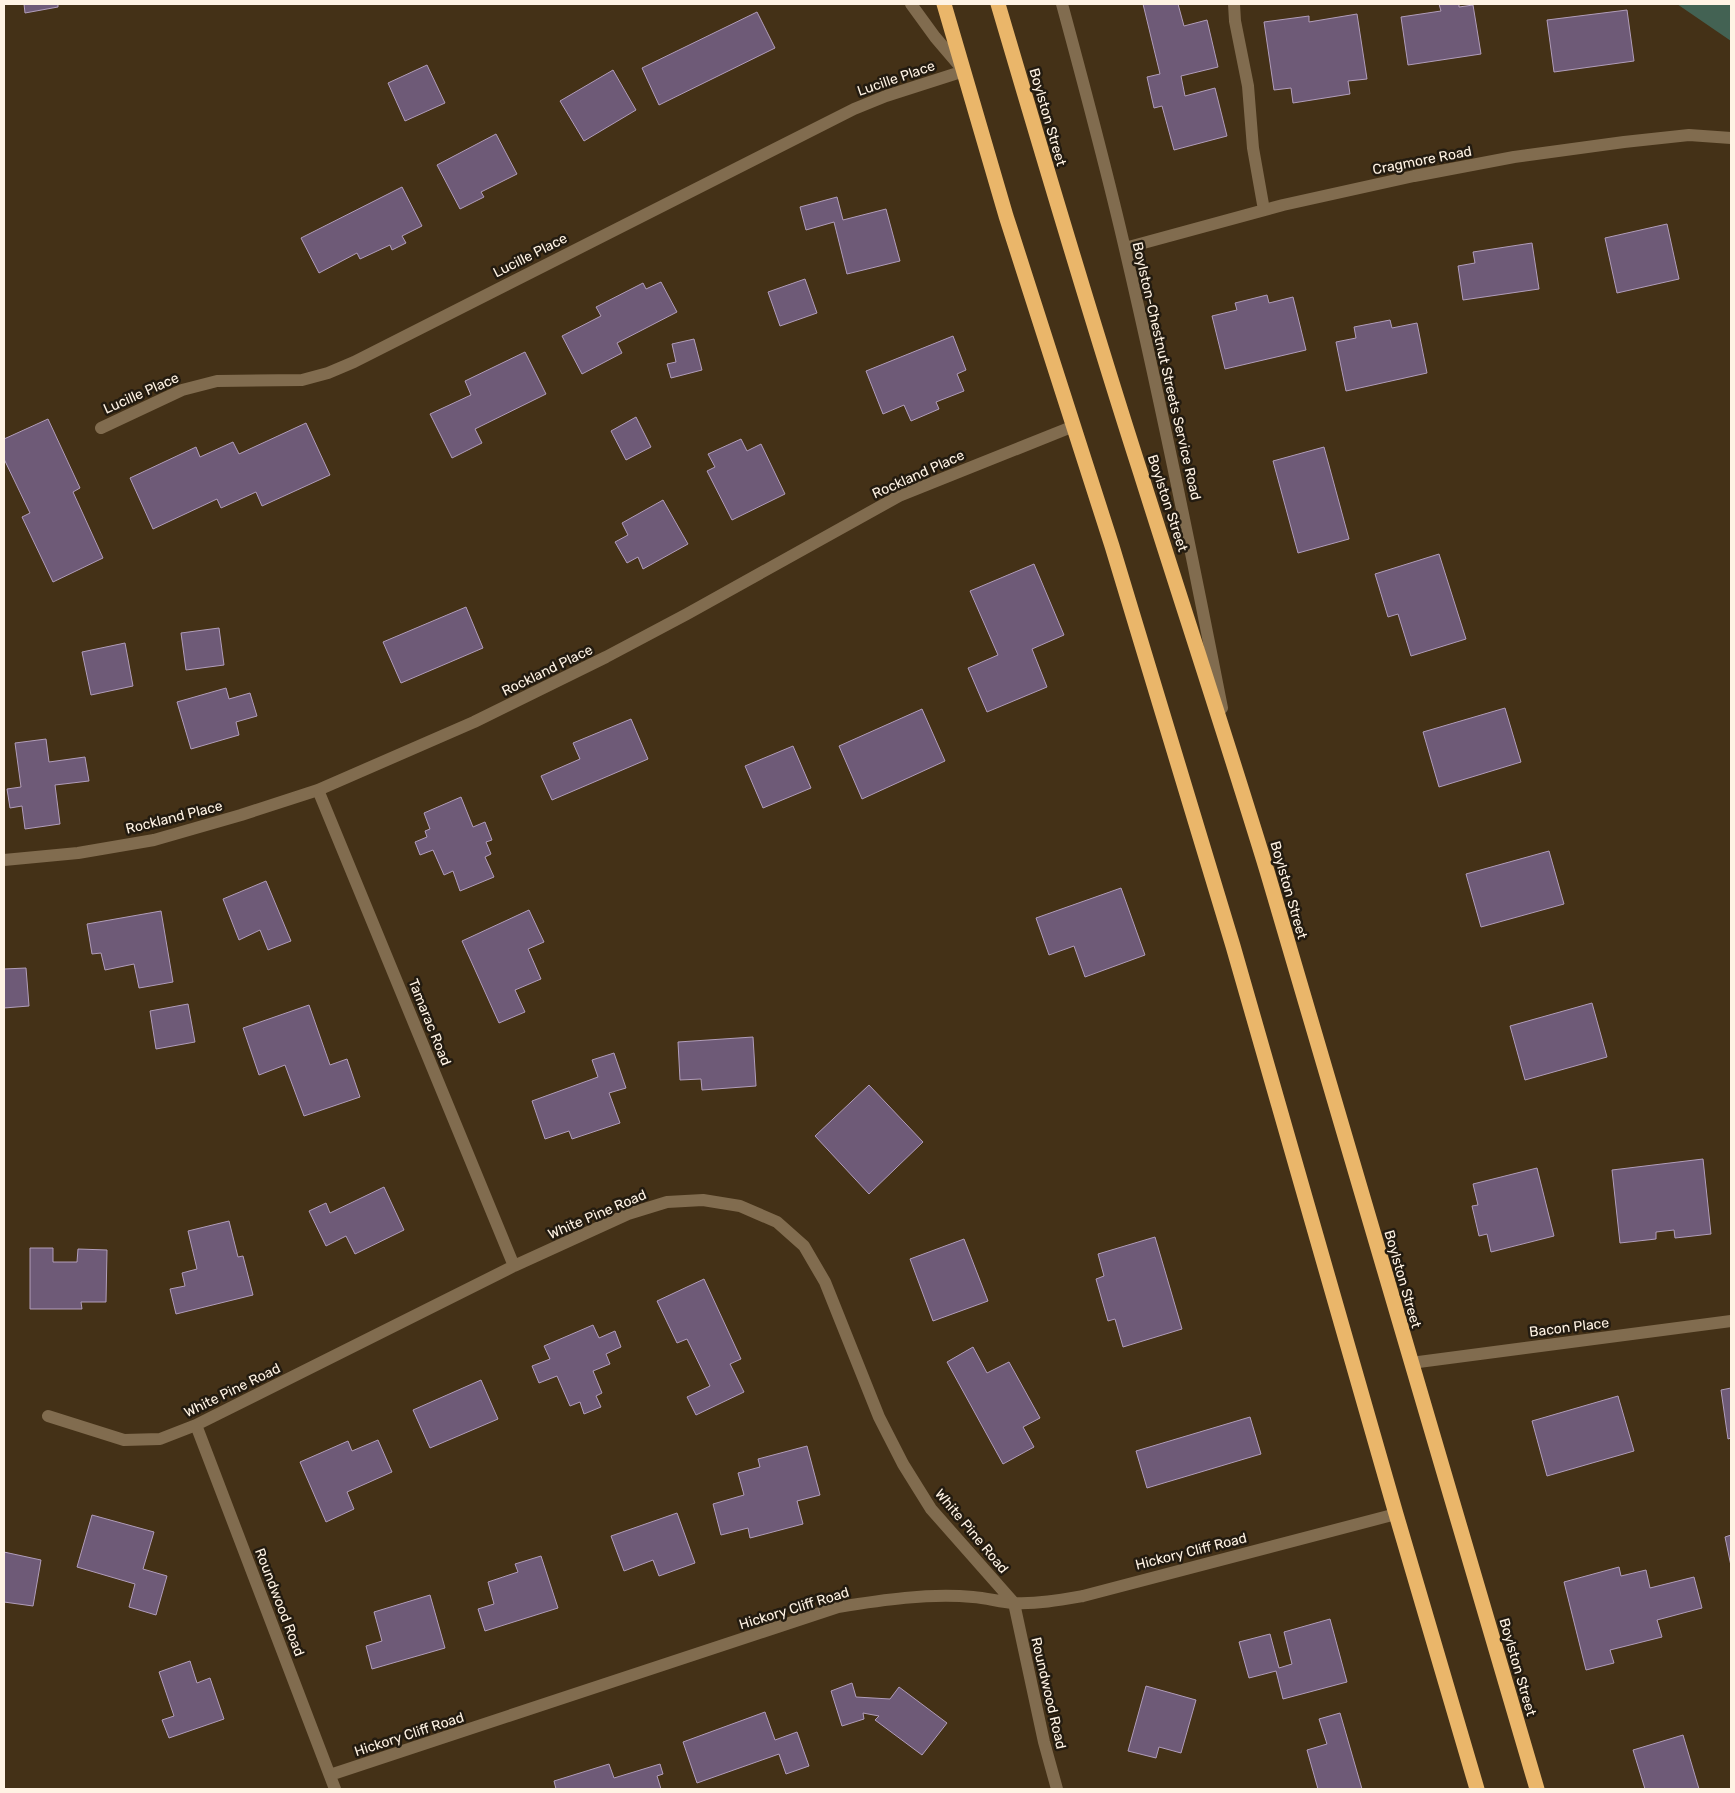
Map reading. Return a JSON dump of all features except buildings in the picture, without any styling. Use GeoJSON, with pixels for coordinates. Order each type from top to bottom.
{"type":"FeatureCollection","features":[{"type":"Feature","properties":{"kind":"highway"},"geometry":{"type":"LineString","coordinates":[[944,4],[1006,216],[1074,426],[1233,946],[1477,1789]]}},
{"type":"Feature","properties":{"kind":"highway","name":"Boylston Street"},"geometry":{"type":"LineString","coordinates":[[998,4],[1140,473],[1230,748],[1536,1789]]}},
{"type":"Feature","properties":{"kind":"street"},"geometry":{"type":"LineString","coordinates":[[911,4],[935,37],[964,71]]}},
{"type":"Feature","properties":{"kind":"street","name":"Boylston-Chestnut Streets Service Road"},"geometry":{"type":"LineString","coordinates":[[1062,4],[1125,248],[1181,500],[1230,748]]}},
{"type":"Feature","properties":{"kind":"street"},"geometry":{"type":"LineString","coordinates":[[1234,4],[1235,21],[1248,86],[1253,148],[1264,210]]}},
{"type":"Feature","properties":{"kind":"street","name":"Lucille Place"},"geometry":{"type":"LineString","coordinates":[[101,428],[182,390],[208,383],[217,381],[302,380],[328,373],[354,362],[854,109],[886,96],[964,71]]}},
{"type":"Feature","properties":{"kind":"street","name":"Cragmore Road"},"geometry":{"type":"LineString","coordinates":[[1125,248],[1264,210],[1414,176],[1514,157],[1689,134],[1731,138]]}},
{"type":"Feature","properties":{"kind":"street","name":"Rockland Place"},"geometry":{"type":"LineString","coordinates":[[4,860],[78,853],[154,840],[318,790],[474,722],[606,657],[899,496],[1074,426]]}},
{"type":"Feature","properties":{"kind":"street","name":"Tamarac Road"},"geometry":{"type":"LineString","coordinates":[[318,790],[514,1266]]}},
{"type":"Feature","properties":{"kind":"street","name":"White Pine Road"},"geometry":{"type":"LineString","coordinates":[[48,1416],[124,1440],[160,1439],[196,1425],[514,1266],[628,1214],[667,1202],[703,1200],[740,1206],[777,1222],[804,1246],[825,1282],[879,1416],[903,1464],[931,1509],[1014,1603]]}},
{"type":"Feature","properties":{"kind":"street","name":"Bacon Place"},"geometry":{"type":"LineString","coordinates":[[1411,1363],[1731,1321]]}},
{"type":"Feature","properties":{"kind":"street","name":"Roundwood Road"},"geometry":{"type":"LineString","coordinates":[[196,1425],[335,1789]]}},
{"type":"Feature","properties":{"kind":"street","name":"Hickory Cliff Road"},"geometry":{"type":"LineString","coordinates":[[330,1775],[838,1607],[885,1599],[928,1596],[972,1597],[1014,1603],[1048,1602],[1083,1596],[1396,1514]]}},
{"type":"Feature","properties":{"kind":"street","name":"Roundwood Road"},"geometry":{"type":"LineString","coordinates":[[1014,1603],[1044,1742],[1057,1789]]}},
{"type":"Feature","properties":{"kind":"green space"},"geometry":{"type":"Polygon","coordinates":[[[1677,4],[1731,4],[1731,41],[1677,4]]]}}]}
